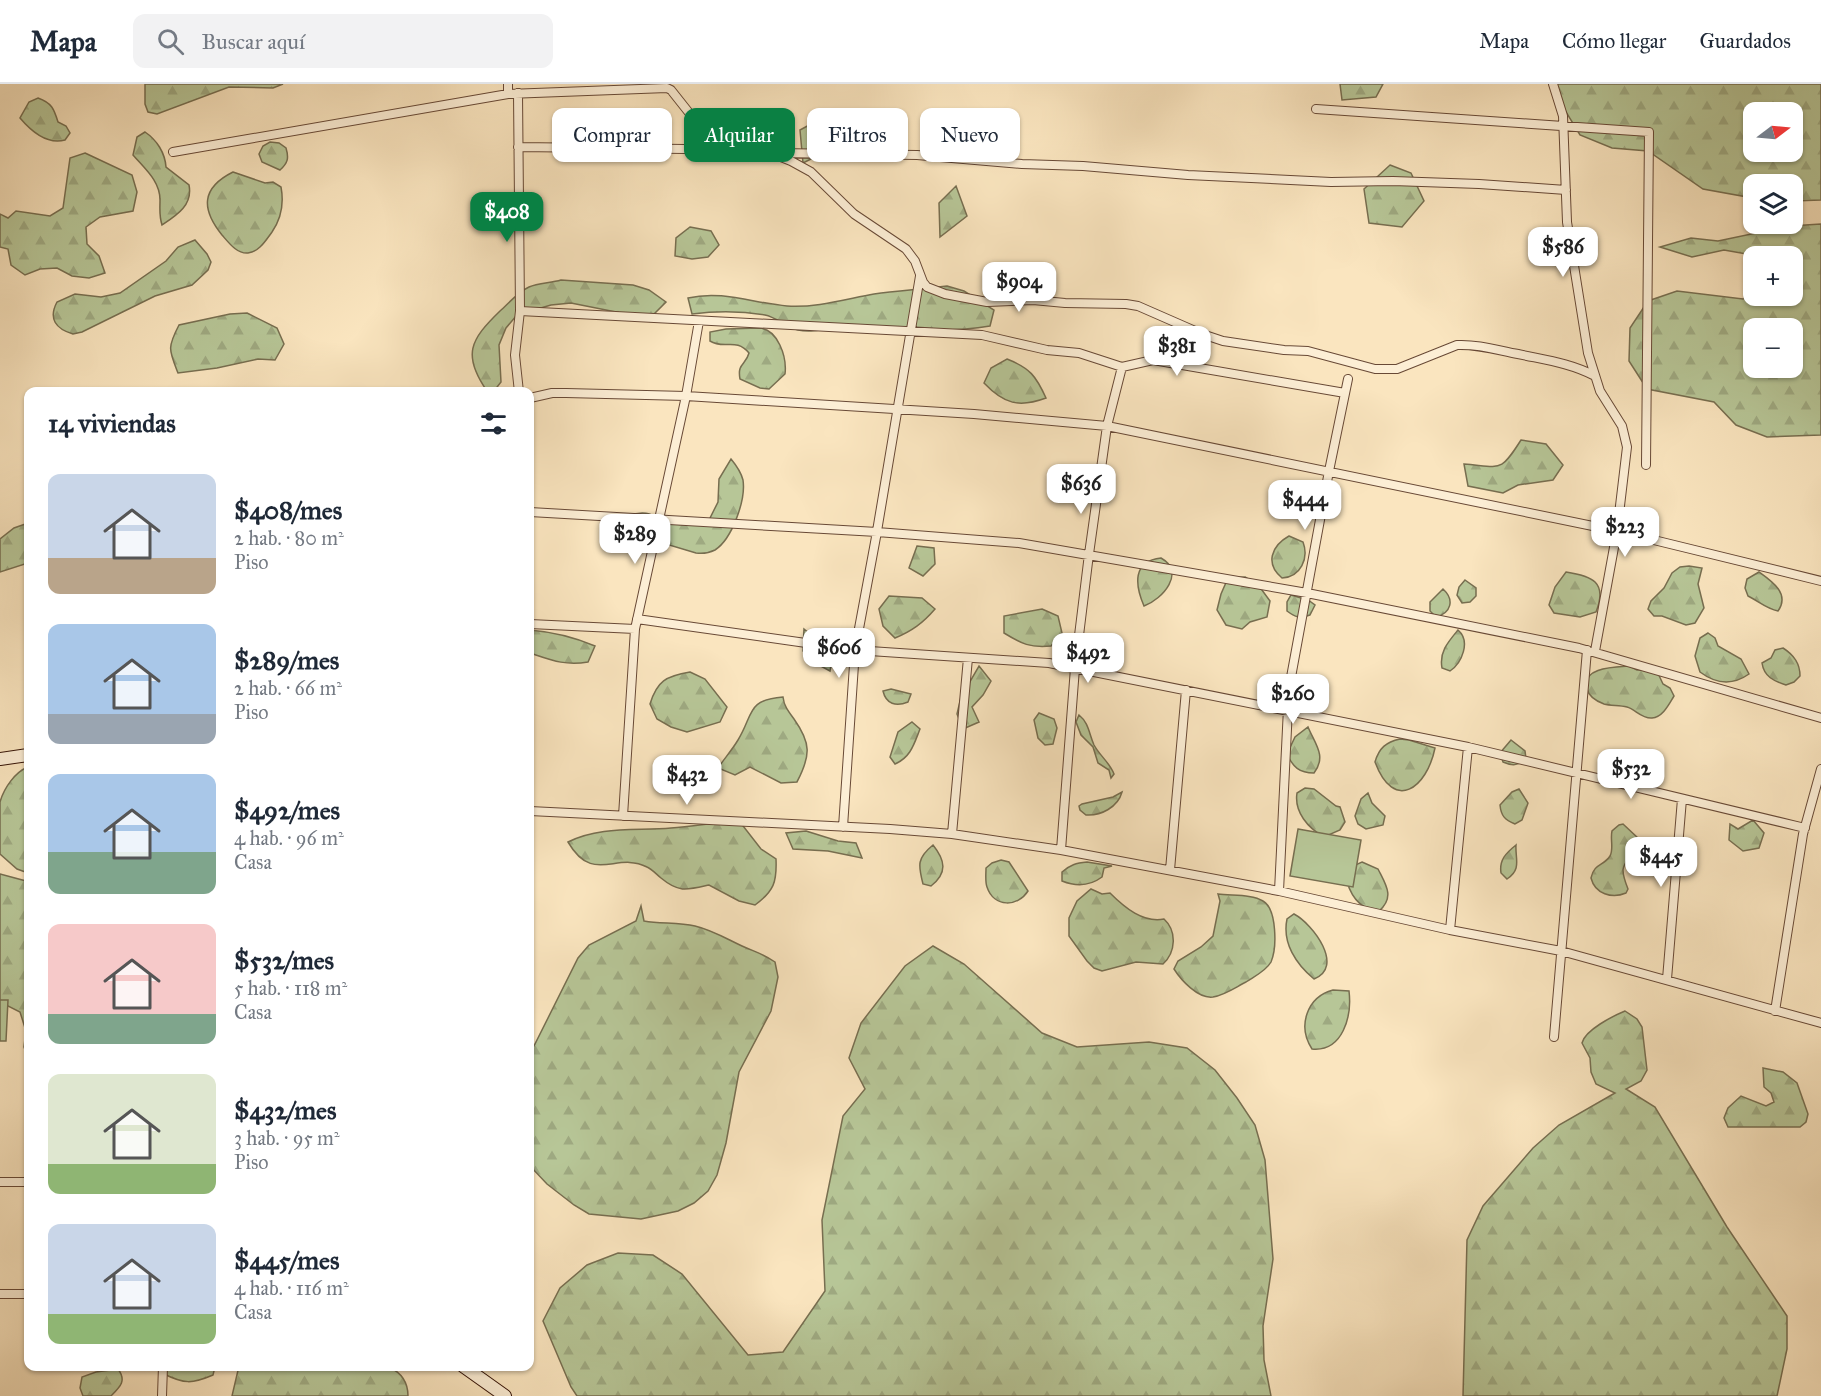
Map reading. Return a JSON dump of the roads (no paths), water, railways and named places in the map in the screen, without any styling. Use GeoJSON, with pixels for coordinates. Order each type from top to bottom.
{"type":"FeatureCollection","features":[{"type":"Feature","properties":{"kind":"street"},"geometry":{"type":"LineString","coordinates":[[1553,84],[1563,116],[1567,222],[1588,353],[1600,391],[1622,426],[1627,447],[1617,531],[1591,651],[1576,773],[1554,1038]]}},
{"type":"Feature","properties":{"kind":"street"},"geometry":{"type":"LineString","coordinates":[[173,152],[508,89],[518,93],[667,88],[685,108]]}},
{"type":"Feature","properties":{"kind":"street"},"geometry":{"type":"LineString","coordinates":[[518,93],[520,311],[515,356],[518,387]]}},
{"type":"Feature","properties":{"kind":"street"},"geometry":{"type":"LineString","coordinates":[[1316,109],[1564,128],[1649,132],[1646,465]]}},
{"type":"Feature","properties":{"kind":"street"},"geometry":{"type":"LineString","coordinates":[[519,147],[684,149]]}},
{"type":"Feature","properties":{"kind":"street"},"geometry":{"type":"LineString","coordinates":[[795,153],[917,155],[1188,175],[1331,182],[1393,181],[1479,184],[1566,190]]}},
{"type":"Feature","properties":{"kind":"street"},"geometry":{"type":"LineString","coordinates":[[793,162],[811,172],[854,214],[906,249],[915,261],[927,287],[945,294],[987,302],[1033,300],[1138,306],[1223,341],[1284,350],[1308,351],[1375,369],[1397,369],[1457,345],[1467,345],[1483,346],[1566,364],[1595,376]]}},
{"type":"Feature","properties":{"kind":"street"},"geometry":{"type":"LineString","coordinates":[[843,827],[855,650],[920,275]]}},
{"type":"Feature","properties":{"kind":"street"},"geometry":{"type":"LineString","coordinates":[[520,311],[982,335],[1047,350],[1078,354],[1122,367],[1153,360],[1345,393]]}},
{"type":"Feature","properties":{"kind":"street"},"geometry":{"type":"LineString","coordinates":[[623,816],[635,629],[686,396],[699,321]]}},
{"type":"Feature","properties":{"kind":"street"},"geometry":{"type":"LineString","coordinates":[[1061,850],[1075,668],[1089,554],[1107,426],[1122,367]]}},
{"type":"Feature","properties":{"kind":"street"},"geometry":{"type":"LineString","coordinates":[[1279,891],[1289,688],[1348,379]]}},
{"type":"Feature","properties":{"kind":"street"},"geometry":{"type":"LineString","coordinates":[[534,397],[566,393],[686,396],[974,414],[1107,426],[1617,531],[1821,581]]}},
{"type":"Feature","properties":{"kind":"street"},"geometry":{"type":"LineString","coordinates":[[534,512],[877,532],[1019,543],[1089,554],[1307,593],[1591,651],[1821,718]]}},
{"type":"Feature","properties":{"kind":"street"},"geometry":{"type":"LineString","coordinates":[[637,619],[855,650],[1049,663],[1468,747],[1805,828]]}},
{"type":"Feature","properties":{"kind":"street"},"geometry":{"type":"LineString","coordinates":[[534,624],[635,629]]}},
{"type":"Feature","properties":{"kind":"street"},"geometry":{"type":"LineString","coordinates":[[952,834],[968,658]]}},
{"type":"Feature","properties":{"kind":"street"},"geometry":{"type":"LineString","coordinates":[[1170,870],[1186,690]]}},
{"type":"Feature","properties":{"kind":"street"},"geometry":{"type":"LineString","coordinates":[[1450,930],[1468,747]]}},
{"type":"Feature","properties":{"kind":"street"},"geometry":{"type":"LineString","coordinates":[[0,759],[24,756]]}},
{"type":"Feature","properties":{"kind":"street"},"geometry":{"type":"LineString","coordinates":[[1775,1011],[1805,828],[1821,769]]}},
{"type":"Feature","properties":{"kind":"street"},"geometry":{"type":"LineString","coordinates":[[1667,979],[1682,799]]}},
{"type":"Feature","properties":{"kind":"street"},"geometry":{"type":"LineString","coordinates":[[534,811],[952,834],[1061,850],[1279,891],[1450,930],[1561,951],[1821,1023]]}},
{"type":"Feature","properties":{"kind":"street"},"geometry":{"type":"LineString","coordinates":[[0,1182],[24,1182]]}},
{"type":"Feature","properties":{"kind":"street"},"geometry":{"type":"LineString","coordinates":[[0,1294],[24,1294]]}},
{"type":"Feature","properties":{"kind":"street"},"geometry":{"type":"LineString","coordinates":[[162,1396],[163,1371]]}},
{"type":"Feature","properties":{"kind":"street"},"geometry":{"type":"LineString","coordinates":[[470,1371],[505,1396]]}}]}
